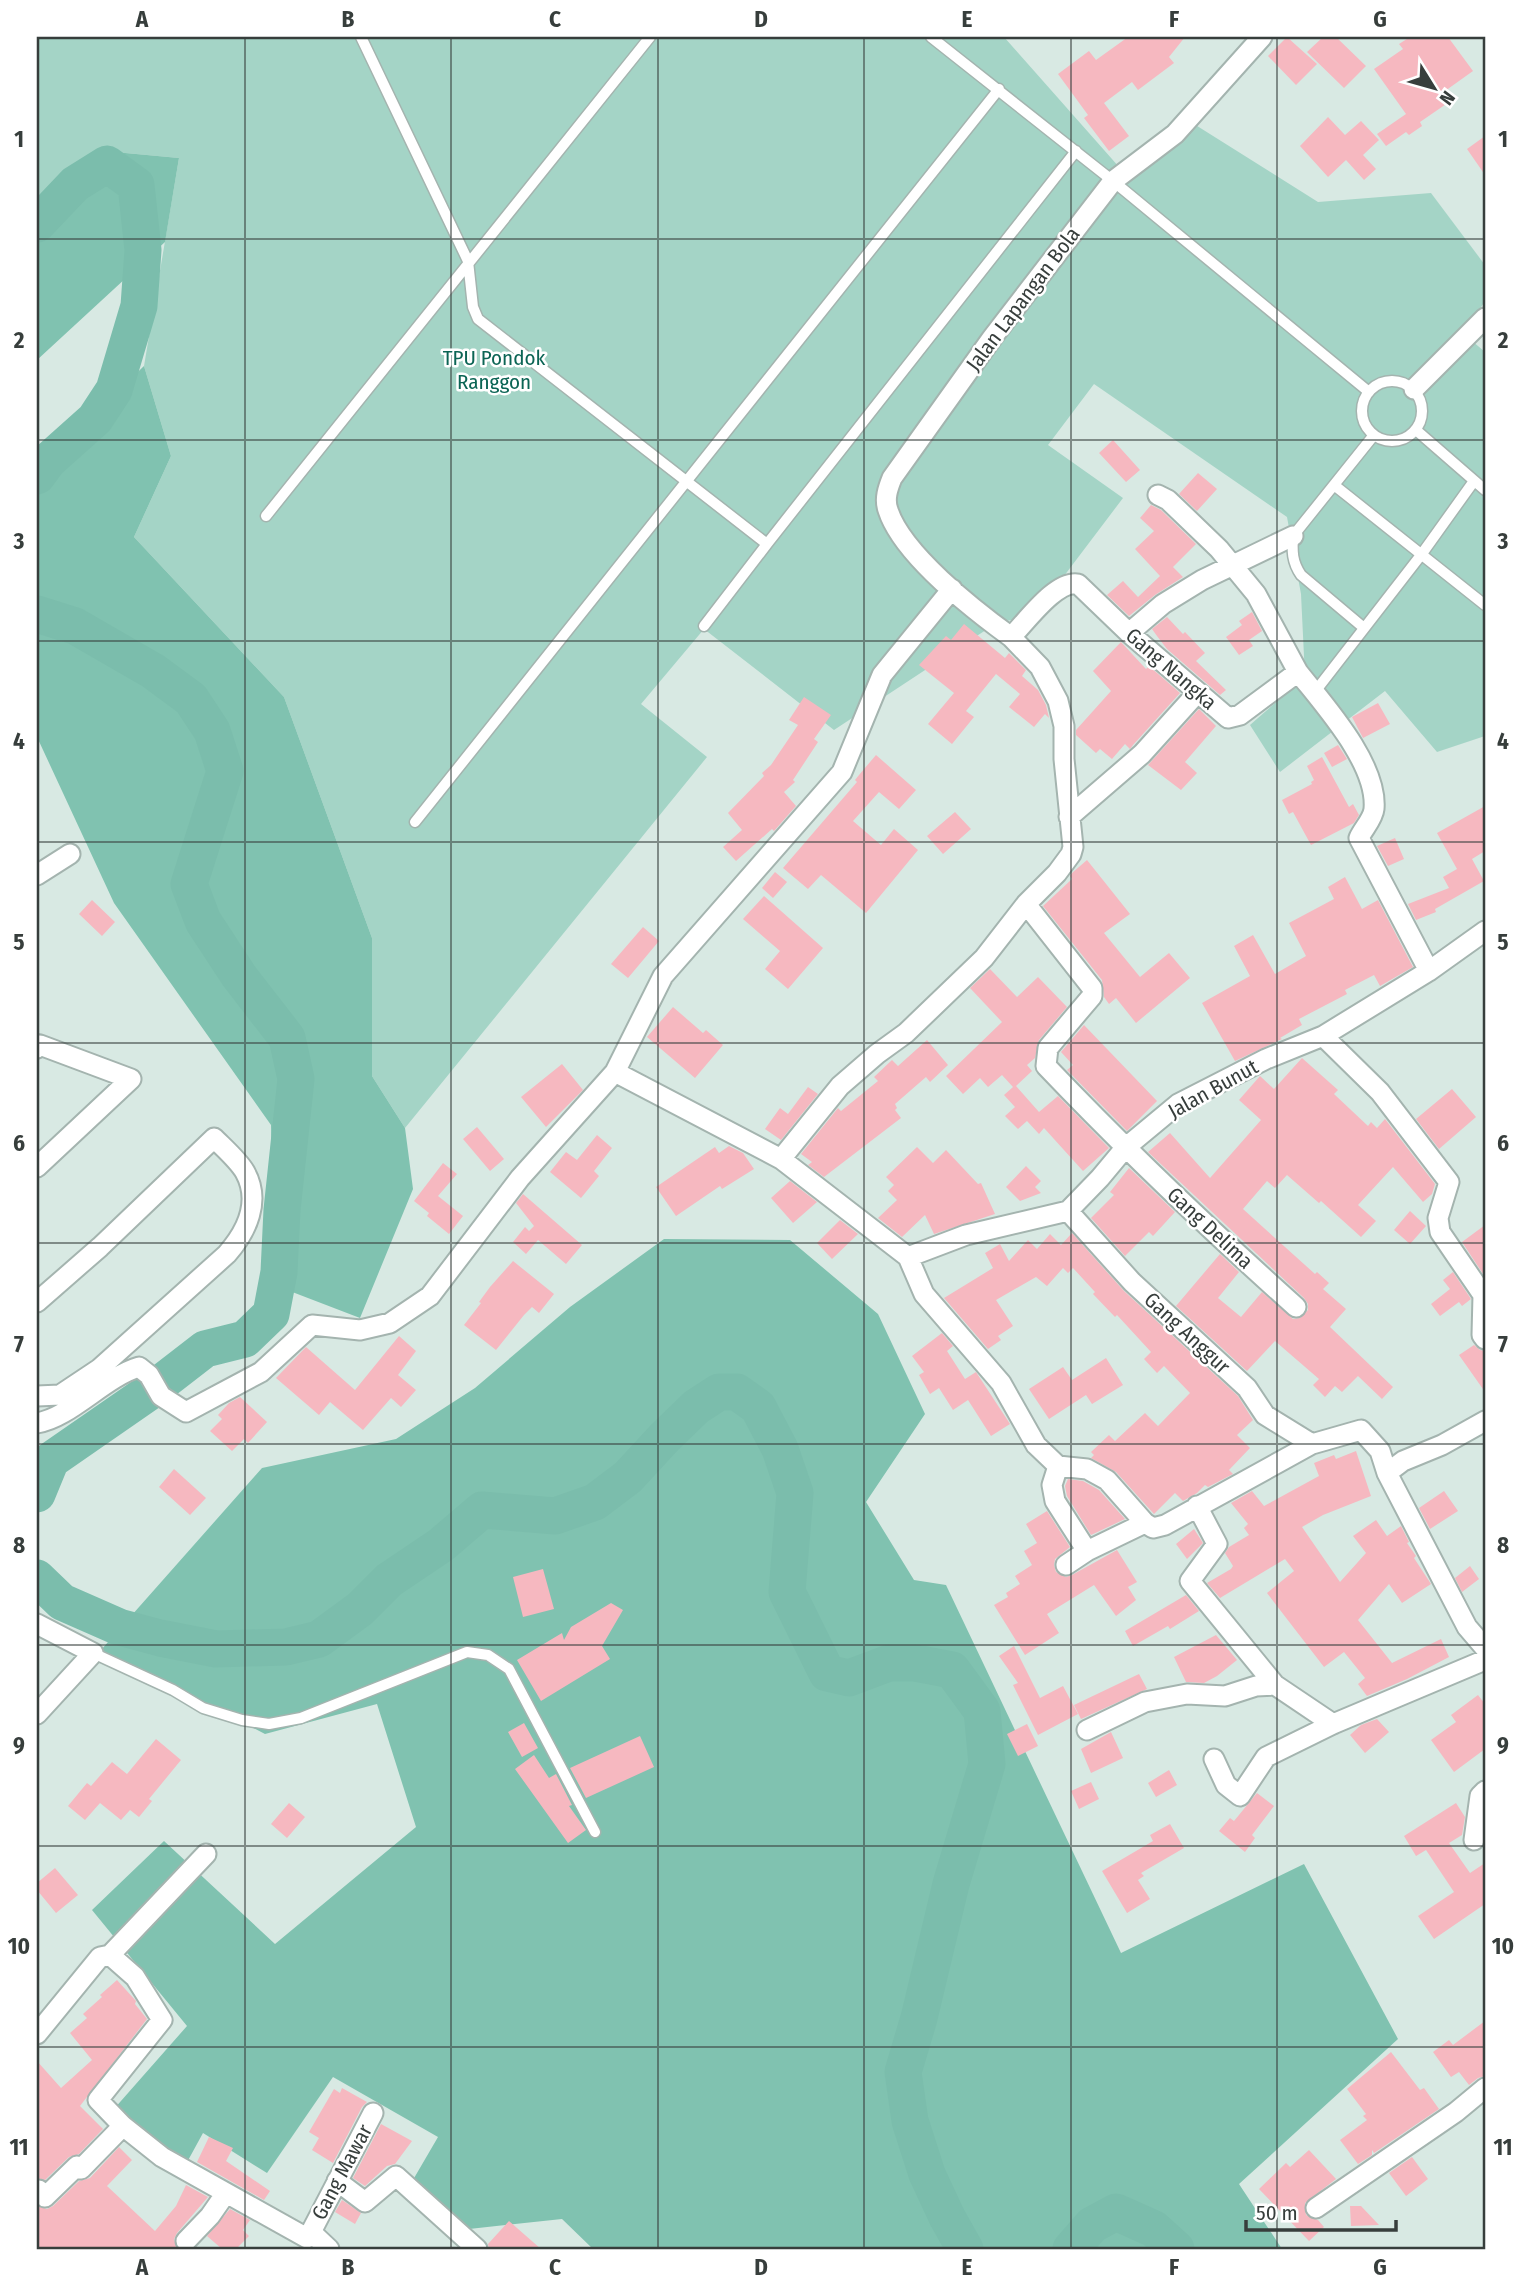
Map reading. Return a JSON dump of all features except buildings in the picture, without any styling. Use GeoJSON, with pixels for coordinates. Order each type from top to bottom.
{"type":"FeatureCollection","features":[{"type":"Feature","properties":{"kind":"street","name":"Jalan Lapangan Bola"},"geometry":{"type":"LineString","coordinates":[[952,589],[910,549],[888,510],[886,493],[892,478],[992,338],[1114,181],[1175,134],[1262,37]]}},
{"type":"Feature","properties":{"kind":"street"},"geometry":{"type":"LineString","coordinates":[[1414,389],[1485,318]]}},
{"type":"Feature","properties":{"kind":"street"},"geometry":{"type":"LineString","coordinates":[[1158,495],[1168,500],[1194,524],[1234,566],[1256,594],[1298,672],[1353,743],[1371,786],[1374,810],[1359,838],[1429,971]]}},
{"type":"Feature","properties":{"kind":"street"},"geometry":{"type":"LineString","coordinates":[[1129,633],[1163,604],[1202,580],[1293,536]]}},
{"type":"Feature","properties":{"kind":"street","name":"Gang Nangka"},"geometry":{"type":"LineString","coordinates":[[1011,637],[1059,588],[1070,582],[1078,583],[1129,633],[1228,718],[1234,718],[1298,672]]}},
{"type":"Feature","properties":{"kind":"street"},"geometry":{"type":"LineString","coordinates":[[37,1423],[76,1404],[126,1371],[139,1367],[149,1375],[161,1396],[186,1412],[261,1372],[313,1325],[360,1330],[390,1323],[430,1296],[520,1178],[615,1072],[663,976],[842,772],[882,675],[952,589],[1011,637],[1040,667],[1058,701],[1064,726],[1064,759],[1073,846],[1071,854],[984,958],[906,1033],[840,1086],[781,1159]]}},
{"type":"Feature","properties":{"kind":"street"},"geometry":{"type":"LineString","coordinates":[[1069,817],[1142,754],[1198,692]]}},
{"type":"Feature","properties":{"kind":"street"},"geometry":{"type":"LineString","coordinates":[[37,875],[70,855]]}},
{"type":"Feature","properties":{"kind":"street","name":"Gang Delima"},"geometry":{"type":"LineString","coordinates":[[1027,904],[1093,988],[1092,996],[1048,1048],[1046,1066],[1125,1148],[1296,1307]]}},
{"type":"Feature","properties":{"kind":"street","name":"Jalan Bunut"},"geometry":{"type":"LineString","coordinates":[[1068,1211],[1125,1148],[1178,1104],[1266,1059],[1323,1036],[1429,971],[1485,931]]}},
{"type":"Feature","properties":{"kind":"street"},"geometry":{"type":"LineString","coordinates":[[1323,1036],[1380,1092],[1449,1182],[1438,1218],[1440,1232],[1483,1295],[1482,1335],[1485,1339]]}},
{"type":"Feature","properties":{"kind":"street"},"geometry":{"type":"LineString","coordinates":[[37,1048],[40,1045],[131,1079],[37,1167]]}},
{"type":"Feature","properties":{"kind":"street"},"geometry":{"type":"LineString","coordinates":[[615,1072],[781,1159],[908,1257],[924,1294],[1001,1383],[1036,1445],[1058,1466],[1087,1469],[1107,1480],[1145,1523],[1153,1528],[1165,1525],[1312,1444],[1361,1430],[1380,1451],[1387,1473],[1467,1627],[1485,1648]]}},
{"type":"Feature","properties":{"kind":"street"},"geometry":{"type":"LineString","coordinates":[[37,1302],[100,1247],[214,1138],[244,1171],[251,1189],[252,1207],[241,1238],[227,1254],[99,1369],[60,1395],[37,1396]]}},
{"type":"Feature","properties":{"kind":"street"},"geometry":{"type":"LineString","coordinates":[[908,1257],[966,1235],[1068,1211]]}},
{"type":"Feature","properties":{"kind":"street","name":"Gang Anggur"},"geometry":{"type":"LineString","coordinates":[[1068,1211],[1132,1282],[1247,1388],[1265,1415],[1312,1444]]}},
{"type":"Feature","properties":{"kind":"street"},"geometry":{"type":"LineString","coordinates":[[1387,1473],[1403,1461],[1442,1445],[1485,1421]]}},
{"type":"Feature","properties":{"kind":"street"},"geometry":{"type":"LineString","coordinates":[[1058,1466],[1052,1485],[1055,1501],[1087,1551]]}},
{"type":"Feature","properties":{"kind":"street"},"geometry":{"type":"LineString","coordinates":[[1197,1506],[1217,1544],[1190,1581],[1275,1685],[1334,1724]]}},
{"type":"Feature","properties":{"kind":"street"},"geometry":{"type":"LineString","coordinates":[[1066,1564],[1145,1523]]}},
{"type":"Feature","properties":{"kind":"street"},"geometry":{"type":"LineString","coordinates":[[37,1624],[93,1653],[37,1714]]}},
{"type":"Feature","properties":{"kind":"street"},"geometry":{"type":"LineString","coordinates":[[1214,1759],[1226,1785],[1240,1796],[1266,1757],[1334,1724],[1485,1660]]}},
{"type":"Feature","properties":{"kind":"street"},"geometry":{"type":"LineString","coordinates":[[1087,1730],[1145,1702],[1187,1694],[1225,1696],[1256,1686],[1275,1685]]}},
{"type":"Feature","properties":{"kind":"street"},"geometry":{"type":"LineString","coordinates":[[1474,1840],[1480,1796],[1485,1791]]}},
{"type":"Feature","properties":{"kind":"street"},"geometry":{"type":"LineString","coordinates":[[37,2034],[100,1957],[110,1955],[206,1854]]}},
{"type":"Feature","properties":{"kind":"street"},"geometry":{"type":"LineString","coordinates":[[110,1955],[135,1977],[162,2020],[98,2100],[123,2126],[162,2157],[305,2240],[329,2249]]}},
{"type":"Feature","properties":{"kind":"street"},"geometry":{"type":"LineString","coordinates":[[1316,2208],[1456,2112],[1485,2088]]}},
{"type":"Feature","properties":{"kind":"street","name":"Gang Mawar"},"geometry":{"type":"LineString","coordinates":[[305,2240],[373,2113]]}},
{"type":"Feature","properties":{"kind":"street"},"geometry":{"type":"LineString","coordinates":[[37,2192],[39,2190],[45,2197],[77,2166],[81,2169],[123,2126]]}},
{"type":"Feature","properties":{"kind":"street"},"geometry":{"type":"LineString","coordinates":[[337,2181],[365,2202],[396,2176],[477,2249]]}},
{"type":"Feature","properties":{"kind":"street"},"geometry":{"type":"LineString","coordinates":[[186,2241],[210,2216],[226,2193]]}},
{"type":"Feature","properties":{"kind":"lane"},"geometry":{"type":"LineString","coordinates":[[361,37],[468,261],[473,307],[478,319],[767,544]]}},
{"type":"Feature","properties":{"kind":"lane"},"geometry":{"type":"LineString","coordinates":[[266,516],[650,37]]}},
{"type":"Feature","properties":{"kind":"lane"},"geometry":{"type":"LineString","coordinates":[[931,37],[1114,181],[1369,392]]}},
{"type":"Feature","properties":{"kind":"lane"},"geometry":{"type":"LineString","coordinates":[[415,822],[999,89]]}},
{"type":"Feature","properties":{"kind":"lane"},"geometry":{"type":"LineString","coordinates":[[704,626],[1076,151]]}},
{"type":"Feature","properties":{"kind":"lane"},"geometry":{"type":"LineString","coordinates":[[1399,381],[1414,389],[1422,402],[1422,416],[1416,430],[1396,441],[1374,435],[1364,422],[1362,407],[1369,392],[1382,382],[1399,381]]}},
{"type":"Feature","properties":{"kind":"lane"},"geometry":{"type":"LineString","coordinates":[[1416,430],[1485,490]]}},
{"type":"Feature","properties":{"kind":"lane"},"geometry":{"type":"LineString","coordinates":[[1364,628],[1301,575],[1294,565],[1293,536],[1374,435]]}},
{"type":"Feature","properties":{"kind":"lane"},"geometry":{"type":"LineString","coordinates":[[1314,693],[1421,555],[1474,481]]}},
{"type":"Feature","properties":{"kind":"lane"},"geometry":{"type":"LineString","coordinates":[[1334,485],[1485,605]]}},
{"type":"Feature","properties":{"kind":"lane"},"geometry":{"type":"LineString","coordinates":[[93,1653],[173,1690],[203,1708],[242,1720],[269,1724],[301,1718],[467,1652],[488,1655],[509,1670],[595,1832]]}},
{"type":"Feature","properties":{"kind":"green space","name":"TPU Pondok Ranggon"},"geometry":{"type":"Polygon","coordinates":[[[37,37],[1004,37],[1127,176],[1194,124],[1318,202],[1431,193],[1485,265],[1485,301],[1464,334],[1485,352],[1485,736],[1437,752],[1385,691],[1280,772],[1250,725],[1305,677],[1301,594],[1287,517],[1094,384],[1048,445],[1123,498],[1033,617],[998,622],[834,730],[704,629],[641,704],[707,757],[405,1128],[372,1076],[372,938],[284,697],[134,537],[171,456],[144,366],[179,158],[104,151],[37,199],[37,37]]]}},
{"type":"Feature","properties":{"kind":"green space"},"geometry":{"type":"Polygon","coordinates":[[[104,151],[179,158],[165,242],[37,360],[37,199],[104,151]]]}},
{"type":"Feature","properties":{"kind":"green space"},"geometry":{"type":"Polygon","coordinates":[[[144,366],[171,456],[134,537],[284,697],[372,938],[372,1076],[405,1128],[413,1189],[360,1318],[274,1285],[271,1125],[114,903],[37,737],[37,469],[144,366]]]}},
{"type":"Feature","properties":{"kind":"green space"},"geometry":{"type":"Polygon","coordinates":[[[664,1239],[790,1240],[878,1314],[925,1414],[866,1502],[914,1580],[946,1585],[1121,1953],[1304,1864],[1398,2039],[1239,2184],[1282,2249],[593,2249],[562,2219],[460,2230],[410,2185],[438,2137],[333,2077],[267,2173],[203,2133],[180,2175],[106,2118],[187,2026],[92,1910],[164,1841],[275,1944],[416,1827],[377,1704],[265,1734],[101,1650],[262,1468],[396,1439],[475,1388],[570,1307],[664,1239]]]}},
{"type":"Feature","properties":{"kind":"waterway"},"geometry":{"type":"LineString","coordinates":[[37,224],[75,184],[107,164],[136,185],[143,250],[139,306],[114,390],[95,419],[48,461],[37,476]]}},
{"type":"Feature","properties":{"kind":"waterway"},"geometry":{"type":"LineString","coordinates":[[37,614],[75,626],[153,671],[191,699],[212,731],[225,771],[189,884],[203,921],[239,976],[287,1038],[296,1079],[282,1210],[279,1272],[271,1314],[245,1339],[205,1349],[152,1390],[51,1460],[37,1494]]}},
{"type":"Feature","properties":{"kind":"waterway"},"geometry":{"type":"LineString","coordinates":[[37,1578],[62,1602],[119,1627],[216,1649],[286,1647],[319,1639],[360,1609],[389,1580],[441,1545],[482,1510],[555,1516],[595,1502],[628,1477],[696,1407],[719,1392],[737,1392],[758,1407],[780,1449],[795,1493],[787,1592],[827,1673],[849,1678],[889,1663],[915,1663],[952,1670],[982,1711],[987,1764],[951,1884],[919,2018],[903,2072],[910,2121],[927,2174],[965,2249]]}},
{"type":"Feature","properties":{"kind":"waterway"},"geometry":{"type":"LineString","coordinates":[[1071,2249],[1092,2225],[1116,2212],[1154,2229],[1176,2249]]}}]}
